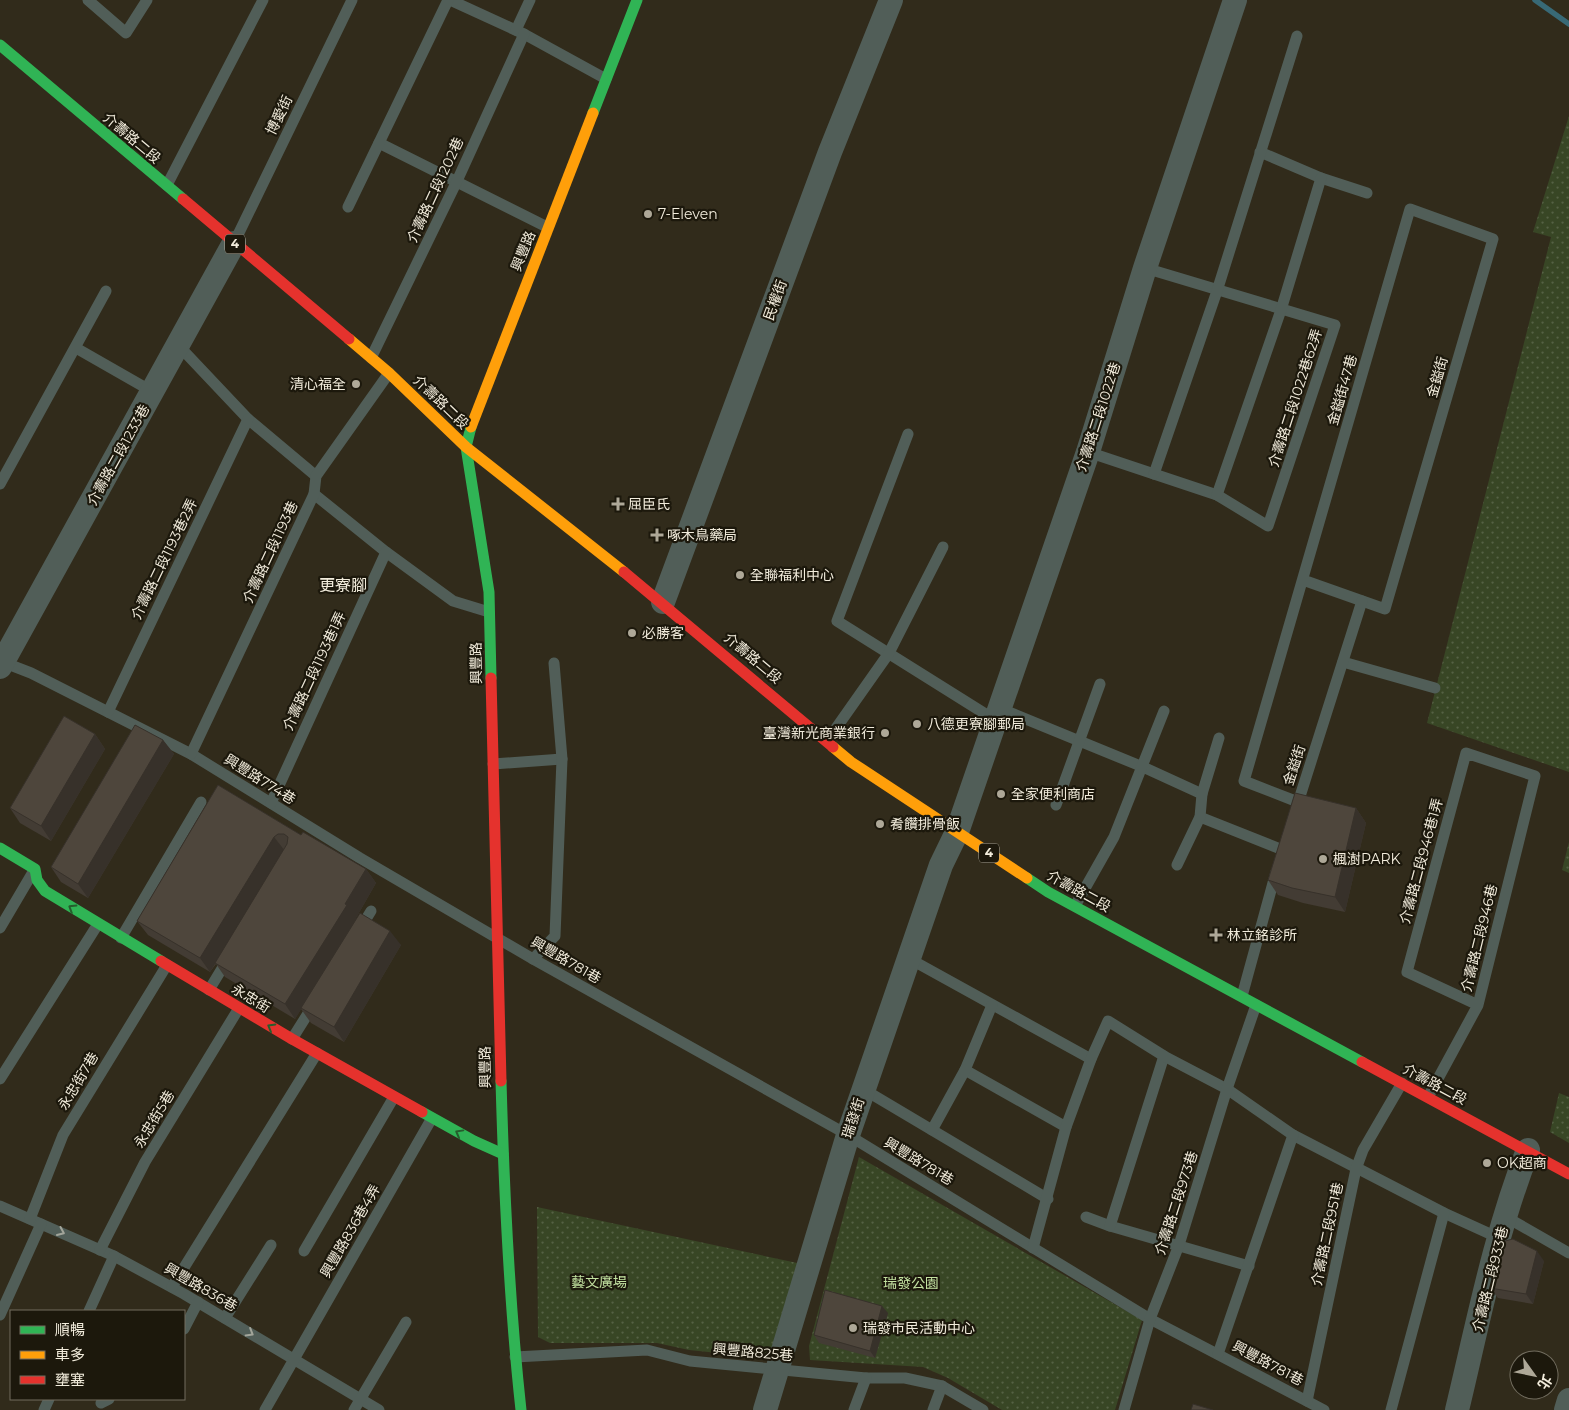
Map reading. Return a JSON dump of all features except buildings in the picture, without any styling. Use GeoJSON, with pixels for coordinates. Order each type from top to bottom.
{"type":"FeatureCollection","features":[{"type":"Feature","properties":{"kind":"main road","name":"興豐路"},"geometry":{"type":"LineString","coordinates":[[521,1410],[515,1357],[502,1154],[489,592],[466,447],[474,416],[637,0]]}},
{"type":"Feature","properties":{"kind":"main road","name":"介壽路二段"},"geometry":{"type":"LineString","coordinates":[[0,45],[166,187],[389,372],[466,447],[663,602],[851,762],[1048,892],[1528,1150],[1569,1174]]}},
{"type":"Feature","properties":{"kind":"main road"},"geometry":{"type":"LineString","coordinates":[[0,848],[35,869]]}},
{"type":"Feature","properties":{"kind":"main road","name":"永忠街"},"geometry":{"type":"LineString","coordinates":[[35,869],[37,880],[45,890],[98,924],[292,1040],[432,1118],[502,1154]]}},
{"type":"Feature","properties":{"kind":"main road","name":"興豐路"},"geometry":{"type":"LineString","coordinates":[[509,1410],[515,1357]]}},
{"type":"Feature","properties":{"kind":"street","name":"民權街"},"geometry":{"type":"LineString","coordinates":[[663,602],[830,152],[891,0]]}},
{"type":"Feature","properties":{"kind":"street","name":"介壽路二段1022巷"},"geometry":{"type":"LineString","coordinates":[[956,832],[1088,452],[1145,268],[1235,0]]}},
{"type":"Feature","properties":{"kind":"street","name":"介壽路二段1233巷"},"geometry":{"type":"LineString","coordinates":[[1,663],[179,346],[234,243]]}},
{"type":"Feature","properties":{"kind":"street","name":"瑞發街"},"geometry":{"type":"LineString","coordinates":[[765,1410],[863,1089],[941,865],[956,832]]}},
{"type":"Feature","properties":{"kind":"street","name":"介壽路二段933巷"},"geometry":{"type":"LineString","coordinates":[[1457,1410],[1502,1228],[1513,1188],[1528,1150]]}},
{"type":"Feature","properties":{"kind":"street"},"geometry":{"type":"LineString","coordinates":[[1566,1410],[1569,1400]]}},
{"type":"Feature","properties":{"kind":"lane"},"geometry":{"type":"LineString","coordinates":[[88,0],[126,33],[146,0]]}},
{"type":"Feature","properties":{"kind":"lane"},"geometry":{"type":"LineString","coordinates":[[166,187],[263,0]]}},
{"type":"Feature","properties":{"kind":"lane","name":"博愛街"},"geometry":{"type":"LineString","coordinates":[[234,243],[352,0]]}},
{"type":"Feature","properties":{"kind":"lane"},"geometry":{"type":"LineString","coordinates":[[348,207],[449,0],[520,32],[606,79]]}},
{"type":"Feature","properties":{"kind":"lane","name":"介壽路二段1202巷"},"geometry":{"type":"LineString","coordinates":[[370,358],[457,180],[520,32],[530,0]]}},
{"type":"Feature","properties":{"kind":"lane"},"geometry":{"type":"LineString","coordinates":[[1154,474],[1217,291],[1297,36]]}},
{"type":"Feature","properties":{"kind":"lane"},"geometry":{"type":"LineString","coordinates":[[379,143],[457,180],[549,228]]}},
{"type":"Feature","properties":{"kind":"lane"},"geometry":{"type":"LineString","coordinates":[[1260,152],[1321,178],[1367,192]]}},
{"type":"Feature","properties":{"kind":"lane"},"geometry":{"type":"LineString","coordinates":[[1088,452],[1217,495],[1281,310],[1321,178]]}},
{"type":"Feature","properties":{"kind":"lane","name":"金鎰街47巷"},"geometry":{"type":"LineString","coordinates":[[1298,802],[1244,781],[1410,209],[1493,239]]}},
{"type":"Feature","properties":{"kind":"lane","name":"金鎰街"},"geometry":{"type":"LineString","coordinates":[[1293,818],[1362,601],[1385,610],[1493,239]]}},
{"type":"Feature","properties":{"kind":"lane","name":"介壽路二段1022巷62弄"},"geometry":{"type":"LineString","coordinates":[[1145,268],[1335,325],[1268,526],[1217,495]]}},
{"type":"Feature","properties":{"kind":"lane"},"geometry":{"type":"LineString","coordinates":[[0,484],[106,291]]}},
{"type":"Feature","properties":{"kind":"lane"},"geometry":{"type":"LineString","coordinates":[[179,346],[248,419],[316,476]]}},
{"type":"Feature","properties":{"kind":"lane"},"geometry":{"type":"LineString","coordinates":[[76,348],[153,392]]}},
{"type":"Feature","properties":{"kind":"lane","name":"介壽路二段1193巷"},"geometry":{"type":"LineString","coordinates":[[191,754],[314,494],[316,476],[389,372]]}},
{"type":"Feature","properties":{"kind":"lane","name":"介壽路二段1193巷2弄"},"geometry":{"type":"LineString","coordinates":[[108,712],[248,419]]}},
{"type":"Feature","properties":{"kind":"lane"},"geometry":{"type":"LineString","coordinates":[[908,434],[837,621],[997,714],[1081,741],[1202,794]]}},
{"type":"Feature","properties":{"kind":"lane"},"geometry":{"type":"LineString","coordinates":[[314,494],[386,552],[454,601],[489,612]]}},
{"type":"Feature","properties":{"kind":"lane"},"geometry":{"type":"LineString","coordinates":[[827,741],[890,653],[943,547]]}},
{"type":"Feature","properties":{"kind":"lane","name":"介壽路二段1193巷1弄"},"geometry":{"type":"LineString","coordinates":[[271,803],[386,552]]}},
{"type":"Feature","properties":{"kind":"lane"},"geometry":{"type":"LineString","coordinates":[[1303,580],[1362,601]]}},
{"type":"Feature","properties":{"kind":"lane"},"geometry":{"type":"LineString","coordinates":[[1343,662],[1435,688]]}},
{"type":"Feature","properties":{"kind":"lane","name":"興豐路774巷"},"geometry":{"type":"LineString","coordinates":[[1,663],[31,673],[191,754],[497,937]]}},
{"type":"Feature","properties":{"kind":"lane"},"geometry":{"type":"LineString","coordinates":[[533,959],[555,936],[562,759],[554,663]]}},
{"type":"Feature","properties":{"kind":"lane"},"geometry":{"type":"LineString","coordinates":[[1056,805],[1081,741],[1100,684]]}},
{"type":"Feature","properties":{"kind":"lane"},"geometry":{"type":"LineString","coordinates":[[1074,906],[1114,837],[1164,711]]}},
{"type":"Feature","properties":{"kind":"lane"},"geometry":{"type":"LineString","coordinates":[[1177,865],[1200,817],[1202,794],[1219,738]]}},
{"type":"Feature","properties":{"kind":"lane","name":"介壽路二段946巷1弄"},"geometry":{"type":"LineString","coordinates":[[1478,1005],[1407,972],[1466,753],[1535,776]]}},
{"type":"Feature","properties":{"kind":"lane"},"geometry":{"type":"LineString","coordinates":[[493,764],[562,759]]}},
{"type":"Feature","properties":{"kind":"lane","name":"介壽路二段946巷"},"geometry":{"type":"LineString","coordinates":[[1428,1097],[1478,1005],[1535,776]]}},
{"type":"Feature","properties":{"kind":"lane"},"geometry":{"type":"LineString","coordinates":[[121,938],[201,802]]}},
{"type":"Feature","properties":{"kind":"lane"},"geometry":{"type":"LineString","coordinates":[[1200,817],[1284,846],[1242,996]]}},
{"type":"Feature","properties":{"kind":"lane"},"geometry":{"type":"LineString","coordinates":[[0,928],[35,869]]}},
{"type":"Feature","properties":{"kind":"lane"},"geometry":{"type":"LineString","coordinates":[[351,943],[371,911]]}},
{"type":"Feature","properties":{"kind":"lane"},"geometry":{"type":"LineString","coordinates":[[0,1079],[98,924]]}},
{"type":"Feature","properties":{"kind":"lane","name":"興豐路781巷"},"geometry":{"type":"LineString","coordinates":[[497,937],[848,1135],[1150,1318],[1324,1410]]}},
{"type":"Feature","properties":{"kind":"lane"},"geometry":{"type":"LineString","coordinates":[[209,990],[234,948]]}},
{"type":"Feature","properties":{"kind":"lane"},"geometry":{"type":"LineString","coordinates":[[908,958],[1091,1059]]}},
{"type":"Feature","properties":{"kind":"lane","name":"永忠街7巷"},"geometry":{"type":"LineString","coordinates":[[30,1219],[63,1135],[167,965]]}},
{"type":"Feature","properties":{"kind":"lane"},"geometry":{"type":"LineString","coordinates":[[292,1040],[322,991]]}},
{"type":"Feature","properties":{"kind":"lane","name":"介壽路二段973巷"},"geometry":{"type":"LineString","coordinates":[[1124,1410],[1150,1318],[1179,1245],[1227,1089],[1256,1004]]}},
{"type":"Feature","properties":{"kind":"lane"},"geometry":{"type":"LineString","coordinates":[[932,1130],[965,1070],[992,1005]]}},
{"type":"Feature","properties":{"kind":"lane","name":"永忠街5巷"},"geometry":{"type":"LineString","coordinates":[[100,1250],[145,1162],[239,1008]]}},
{"type":"Feature","properties":{"kind":"lane"},"geometry":{"type":"LineString","coordinates":[[1033,1248],[1066,1127],[1091,1059],[1108,1021],[1164,1056],[1227,1089],[1293,1135],[1356,1169],[1444,1213],[1502,1228],[1569,1253]]}},
{"type":"Feature","properties":{"kind":"lane"},"geometry":{"type":"LineString","coordinates":[[172,1287],[317,1054]]}},
{"type":"Feature","properties":{"kind":"lane"},"geometry":{"type":"LineString","coordinates":[[1110,1226],[1164,1056]]}},
{"type":"Feature","properties":{"kind":"lane"},"geometry":{"type":"LineString","coordinates":[[965,1070],[1066,1127]]}},
{"type":"Feature","properties":{"kind":"lane","name":"介壽路二段951巷"},"geometry":{"type":"LineString","coordinates":[[1308,1402],[1356,1169],[1363,1150],[1402,1083]]}},
{"type":"Feature","properties":{"kind":"lane"},"geometry":{"type":"LineString","coordinates":[[863,1089],[1048,1198]]}},
{"type":"Feature","properties":{"kind":"lane"},"geometry":{"type":"LineString","coordinates":[[304,1250],[394,1096]]}},
{"type":"Feature","properties":{"kind":"lane","name":"興豐路836巷4弄"},"geometry":{"type":"LineString","coordinates":[[265,1410],[432,1118]]}},
{"type":"Feature","properties":{"kind":"lane"},"geometry":{"type":"LineString","coordinates":[[1218,1354],[1293,1135]]}},
{"type":"Feature","properties":{"kind":"lane","name":"興豐路836巷"},"geometry":{"type":"LineString","coordinates":[[0,1206],[114,1256],[172,1287],[379,1410]]}},
{"type":"Feature","properties":{"kind":"lane"},"geometry":{"type":"LineString","coordinates":[[1391,1410],[1444,1213]]}},
{"type":"Feature","properties":{"kind":"lane"},"geometry":{"type":"LineString","coordinates":[[1086,1217],[1110,1226],[1249,1266]]}},
{"type":"Feature","properties":{"kind":"lane"},"geometry":{"type":"LineString","coordinates":[[0,1315],[41,1224]]}},
{"type":"Feature","properties":{"kind":"lane"},"geometry":{"type":"LineString","coordinates":[[225,1318],[271,1245]]}},
{"type":"Feature","properties":{"kind":"lane"},"geometry":{"type":"LineString","coordinates":[[89,1310],[114,1256]]}},
{"type":"Feature","properties":{"kind":"lane"},"geometry":{"type":"LineString","coordinates":[[185,1327],[198,1302]]}},
{"type":"Feature","properties":{"kind":"lane"},"geometry":{"type":"LineString","coordinates":[[354,1410],[406,1322]]}},
{"type":"Feature","properties":{"kind":"lane","name":"興豐路825巷"},"geometry":{"type":"LineString","coordinates":[[515,1357],[647,1350],[690,1361],[866,1378],[905,1378],[942,1386],[983,1410]]}},
{"type":"Feature","properties":{"kind":"lane"},"geometry":{"type":"LineString","coordinates":[[854,1410],[866,1378]]}},
{"type":"Feature","properties":{"kind":"lane"},"geometry":{"type":"LineString","coordinates":[[933,1410],[942,1386]]}},
{"type":"Feature","properties":{"kind":"green space"},"geometry":{"type":"Polygon","coordinates":[[[1569,116],[1569,772],[1427,723],[1551,237],[1533,232],[1569,116]]]}},
{"type":"Feature","properties":{"kind":"green space"},"geometry":{"type":"Polygon","coordinates":[[[1569,842],[1569,873],[1562,870],[1569,842]]]}},
{"type":"Feature","properties":{"kind":"green space"},"geometry":{"type":"Polygon","coordinates":[[[1559,1093],[1569,1097],[1569,1143],[1550,1132],[1559,1093]]]}},
{"type":"Feature","properties":{"kind":"green space","name":"瑞發公園"},"geometry":{"type":"Polygon","coordinates":[[[859,1157],[1142,1320],[1115,1410],[1002,1410],[948,1378],[923,1367],[810,1360],[809,1346],[859,1157]]]}},
{"type":"Feature","properties":{"kind":"green space","name":"藝文廣場"},"geometry":{"type":"Polygon","coordinates":[[[537,1207],[802,1264],[777,1359],[689,1350],[657,1343],[550,1343],[538,1337],[537,1207]]]}},
{"type":"Feature","properties":{"kind":"waterway"},"geometry":{"type":"LineString","coordinates":[[1535,0],[1569,24]]}},
{"type":"Feature","properties":{"kind":"traffic: fast"},"geometry":{"type":"LineString","coordinates":[[593,113],[637,0]]}},
{"type":"Feature","properties":{"kind":"traffic: fast"},"geometry":{"type":"LineString","coordinates":[[0,45],[183,199]]}},
{"type":"Feature","properties":{"kind":"traffic: fast"},"geometry":{"type":"LineString","coordinates":[[471,427],[466,447],[489,592],[491,678]]}},
{"type":"Feature","properties":{"kind":"traffic: fast"},"geometry":{"type":"LineString","coordinates":[[0,848],[35,869],[37,880],[45,891],[161,961]]}},
{"type":"Feature","properties":{"kind":"traffic: fast"},"geometry":{"type":"LineString","coordinates":[[1027,878],[1048,892],[1362,1062]]}},
{"type":"Feature","properties":{"kind":"traffic: fast"},"geometry":{"type":"LineString","coordinates":[[501,1081],[508,1246],[521,1410]]}},
{"type":"Feature","properties":{"kind":"traffic: fast"},"geometry":{"type":"LineString","coordinates":[[422,1112],[474,1141],[503,1154]]}},
{"type":"Feature","properties":{"kind":"traffic: slow"},"geometry":{"type":"LineString","coordinates":[[471,427],[593,113]]}},
{"type":"Feature","properties":{"kind":"traffic: slow"},"geometry":{"type":"LineString","coordinates":[[349,339],[389,373],[466,447],[624,572]]}},
{"type":"Feature","properties":{"kind":"traffic: slow"},"geometry":{"type":"LineString","coordinates":[[833,747],[851,762],[1027,878]]}},
{"type":"Feature","properties":{"kind":"traffic: jam"},"geometry":{"type":"LineString","coordinates":[[183,199],[349,339]]}},
{"type":"Feature","properties":{"kind":"traffic: jam"},"geometry":{"type":"LineString","coordinates":[[624,572],[833,747]]}},
{"type":"Feature","properties":{"kind":"traffic: jam"},"geometry":{"type":"LineString","coordinates":[[491,678],[501,1081]]}},
{"type":"Feature","properties":{"kind":"traffic: jam"},"geometry":{"type":"LineString","coordinates":[[161,961],[292,1039],[422,1112]]}},
{"type":"Feature","properties":{"kind":"traffic: jam"},"geometry":{"type":"LineString","coordinates":[[1362,1062],[1569,1174]]}},
{"type":"Feature","properties":{"kind":"place","name":"7-Eleven"},"geometry":{"type":"Point","coordinates":[648,214]}},
{"type":"Feature","properties":{"kind":"place","name":"清心福全"},"geometry":{"type":"Point","coordinates":[356,384]}},
{"type":"Feature","properties":{"kind":"place","name":"屈臣氏"},"geometry":{"type":"Point","coordinates":[618,504]}},
{"type":"Feature","properties":{"kind":"place","name":"啄木鳥藥局"},"geometry":{"type":"Point","coordinates":[657,535]}},
{"type":"Feature","properties":{"kind":"place","name":"全聯福利中心"},"geometry":{"type":"Point","coordinates":[740,575]}},
{"type":"Feature","properties":{"kind":"place","name":"必勝客"},"geometry":{"type":"Point","coordinates":[632,633]}},
{"type":"Feature","properties":{"kind":"place","name":"八德更寮腳郵局"},"geometry":{"type":"Point","coordinates":[917,724]}},
{"type":"Feature","properties":{"kind":"place","name":"臺灣新光商業銀行"},"geometry":{"type":"Point","coordinates":[885,733]}},
{"type":"Feature","properties":{"kind":"place","name":"全家便利商店"},"geometry":{"type":"Point","coordinates":[1001,794]}},
{"type":"Feature","properties":{"kind":"place","name":"肴饡排骨飯"},"geometry":{"type":"Point","coordinates":[880,824]}},
{"type":"Feature","properties":{"kind":"place","name":"楓澍PARK"},"geometry":{"type":"Point","coordinates":[1323,859]}},
{"type":"Feature","properties":{"kind":"place","name":"林立銘診所"},"geometry":{"type":"Point","coordinates":[1216,935]}},
{"type":"Feature","properties":{"kind":"place","name":"OK超商"},"geometry":{"type":"Point","coordinates":[1487,1163]}},
{"type":"Feature","properties":{"kind":"place","name":"瑞發市民活動中心"},"geometry":{"type":"Point","coordinates":[853,1328]}},
{"type":"Feature","properties":{"kind":"district","name":"更寮腳"},"geometry":{"type":"Point","coordinates":[343,585]}}]}
